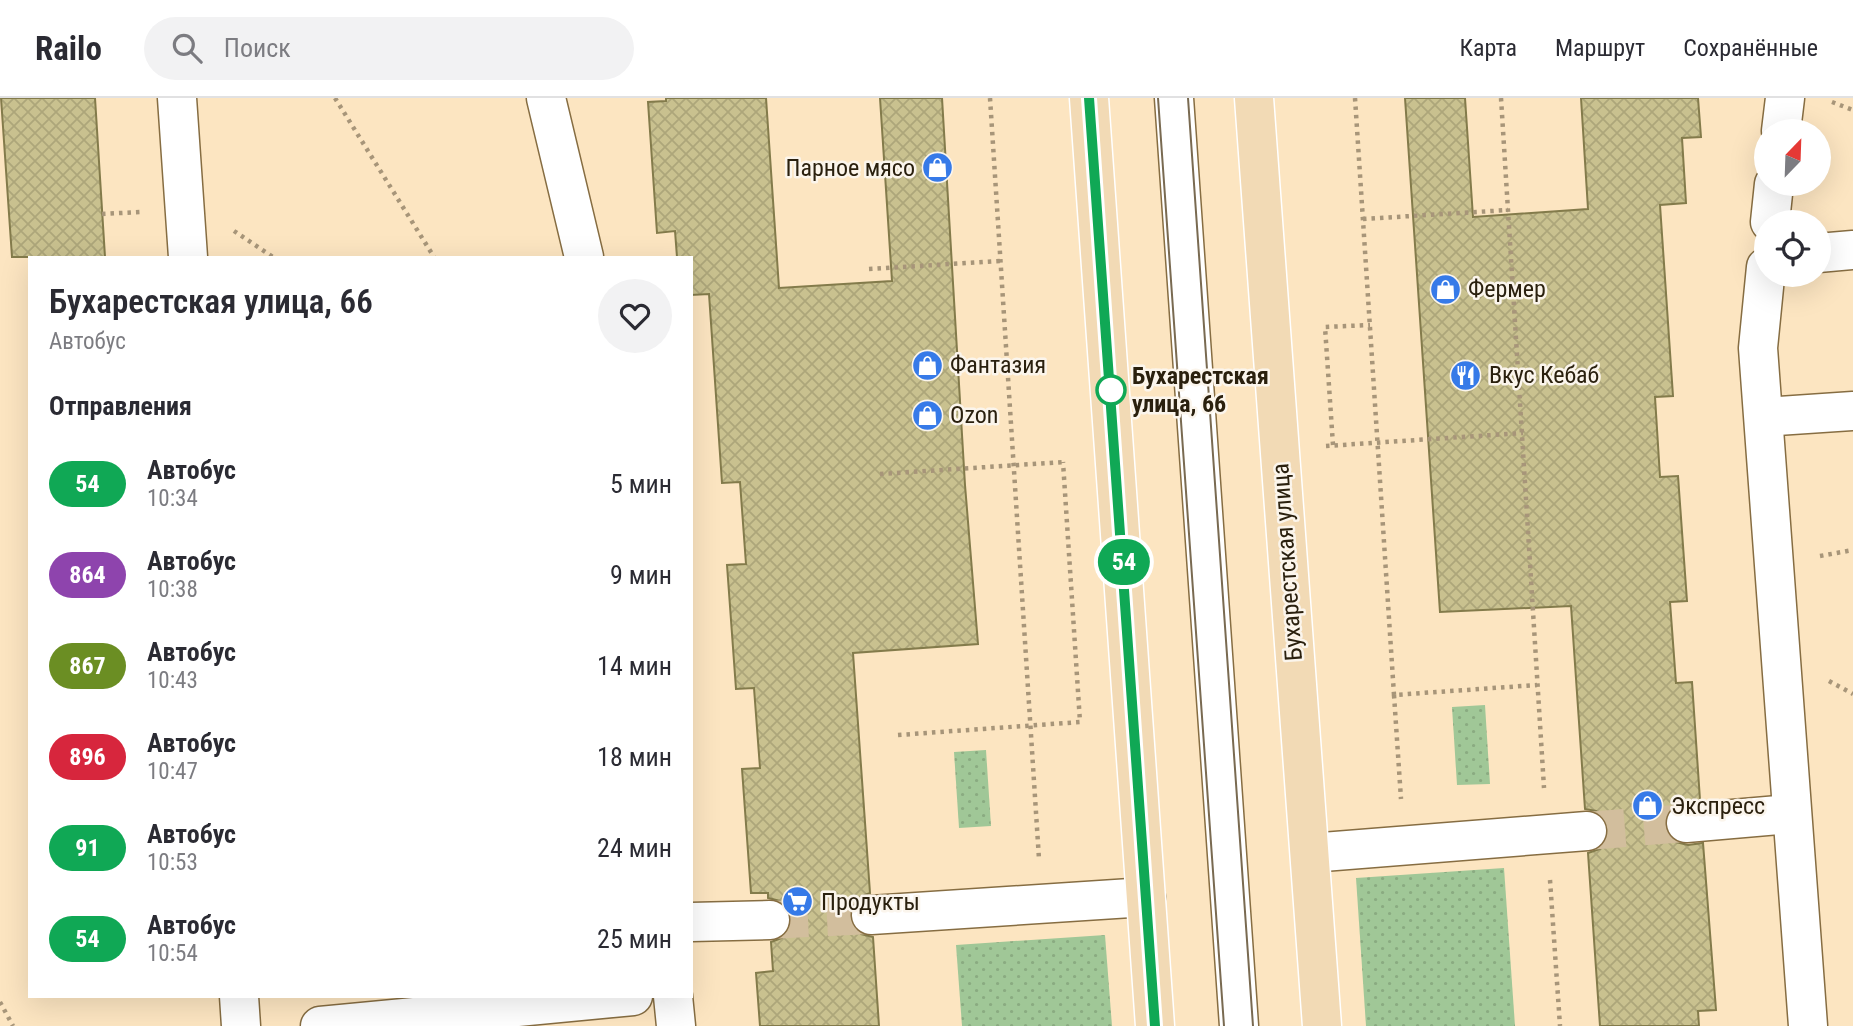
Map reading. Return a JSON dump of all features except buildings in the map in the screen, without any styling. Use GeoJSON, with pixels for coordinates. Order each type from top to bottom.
{"type":"FeatureCollection","features":[{"type":"Feature","properties":{"kind":"main road"},"geometry":{"type":"LineString","coordinates":[[1089,98],[1155,1026]]}},
{"type":"Feature","properties":{"kind":"main road","name":"Бухарестская улица"},"geometry":{"type":"LineString","coordinates":[[1254,98],[1322,1026]]}},
{"type":"Feature","properties":{"kind":"lane"},"geometry":{"type":"LineString","coordinates":[[177,98],[188,256]]}},
{"type":"Feature","properties":{"kind":"lane"},"geometry":{"type":"LineString","coordinates":[[546,98],[584,256]]}},
{"type":"Feature","properties":{"kind":"lane"},"geometry":{"type":"LineString","coordinates":[[1174,98],[1240,1026]]}},
{"type":"Feature","properties":{"kind":"lane"},"geometry":{"type":"LineString","coordinates":[[1783,119],[1786,98]]}},
{"type":"Feature","properties":{"kind":"lane"},"geometry":{"type":"LineString","coordinates":[[1831,252],[1853,250]]}},
{"type":"Feature","properties":{"kind":"lane"},"geometry":{"type":"LineString","coordinates":[[1764,287],[1758,348],[1808,1026]]}},
{"type":"Feature","properties":{"kind":"lane"},"geometry":{"type":"LineString","coordinates":[[1764,417],[1853,411]]}},
{"type":"Feature","properties":{"kind":"lane"},"geometry":{"type":"LineString","coordinates":[[1685,824],[1791,814]]}},
{"type":"Feature","properties":{"kind":"lane"},"geometry":{"type":"LineString","coordinates":[[1310,853],[1587,831]]}},
{"type":"Feature","properties":{"kind":"lane"},"geometry":{"type":"LineString","coordinates":[[871,915],[1146,897]]}},
{"type":"Feature","properties":{"kind":"lane"},"geometry":{"type":"LineString","coordinates":[[693,922],[770,920]]}},
{"type":"Feature","properties":{"kind":"lane"},"geometry":{"type":"LineString","coordinates":[[239,998],[241,1026]]}},
{"type":"Feature","properties":{"kind":"lane"},"geometry":{"type":"LineString","coordinates":[[320,1026],[612,998]]}},
{"type":"Feature","properties":{"kind":"lane"},"geometry":{"type":"LineString","coordinates":[[673,998],[676,1026]]}},
{"type":"Feature","properties":{"kind":"path"},"geometry":{"type":"LineString","coordinates":[[335,98],[433,256]]}},
{"type":"Feature","properties":{"kind":"path"},"geometry":{"type":"LineString","coordinates":[[990,98],[1042,904]]}},
{"type":"Feature","properties":{"kind":"path"},"geometry":{"type":"LineString","coordinates":[[1355,98],[1404,846]]}},
{"type":"Feature","properties":{"kind":"path"},"geometry":{"type":"LineString","coordinates":[[1501,98],[1560,1026]]}},
{"type":"Feature","properties":{"kind":"path"},"geometry":{"type":"LineString","coordinates":[[1821,98],[1853,110]]}},
{"type":"Feature","properties":{"kind":"path"},"geometry":{"type":"LineString","coordinates":[[1363,219],[1508,210]]}},
{"type":"Feature","properties":{"kind":"path"},"geometry":{"type":"LineString","coordinates":[[869,269],[1000,261]]}},
{"type":"Feature","properties":{"kind":"path"},"geometry":{"type":"LineString","coordinates":[[1333,446],[1325,327],[1370,325]]}},
{"type":"Feature","properties":{"kind":"path"},"geometry":{"type":"LineString","coordinates":[[1325,446],[1523,433]]}},
{"type":"Feature","properties":{"kind":"path"},"geometry":{"type":"LineString","coordinates":[[898,734],[1080,722],[1063,462]]}},
{"type":"Feature","properties":{"kind":"path"},"geometry":{"type":"LineString","coordinates":[[880,474],[1073,462]]}},
{"type":"Feature","properties":{"kind":"path"},"geometry":{"type":"LineString","coordinates":[[1394,695],[1538,685]]}},
{"type":"Feature","properties":{"kind":"path"},"geometry":{"type":"LineString","coordinates":[[0,1002],[13,1026]]}},
{"type":"Feature","properties":{"kind":"green space"},"geometry":{"type":"Polygon","coordinates":[[[1485,705],[1490,784],[1457,785],[1452,707],[1485,705]]]}},
{"type":"Feature","properties":{"kind":"green space"},"geometry":{"type":"Polygon","coordinates":[[[986,750],[991,826],[959,828],[954,752],[986,750]]]}},
{"type":"Feature","properties":{"kind":"green space"},"geometry":{"type":"Polygon","coordinates":[[[1504,868],[1515,1026],[1366,1026],[1356,878],[1504,868]]]}},
{"type":"Feature","properties":{"kind":"green space"},"geometry":{"type":"Polygon","coordinates":[[[1105,935],[1112,1026],[962,1026],[956,945],[1105,935]]]}},
{"type":"Feature","properties":{"kind":"tunnel"},"geometry":{"type":"LineString","coordinates":[[1587,831],[1686,823]]}},
{"type":"Feature","properties":{"kind":"tunnel"},"geometry":{"type":"LineString","coordinates":[[770,920],[871,915]]}},
{"type":"Feature","properties":{"kind":"tram line"},"geometry":{"type":"LineString","coordinates":[[1158,98],[1224,1026]]}},
{"type":"Feature","properties":{"kind":"tram line"},"geometry":{"type":"LineString","coordinates":[[1188,98],[1253,1026]]}},
{"type":"Feature","properties":{"kind":"bus line","name":"54"},"geometry":{"type":"LineString","coordinates":[[1089,98],[1127,601],[1155,1026]]}},
{"type":"Feature","properties":{"kind":"place","name":"Парное мясо"},"geometry":{"type":"Point","coordinates":[938,168]}},
{"type":"Feature","properties":{"kind":"place","name":"Фермер"},"geometry":{"type":"Point","coordinates":[1445,289]}},
{"type":"Feature","properties":{"kind":"place","name":"Фантазия"},"geometry":{"type":"Point","coordinates":[927,365]}},
{"type":"Feature","properties":{"kind":"place","name":"Вкус Кебаб"},"geometry":{"type":"Point","coordinates":[1466,375]}},
{"type":"Feature","properties":{"kind":"place","name":"Бухарестская улица, 66"},"geometry":{"type":"Point","coordinates":[1111,390]}},
{"type":"Feature","properties":{"kind":"place","name":"Ozon"},"geometry":{"type":"Point","coordinates":[927,415]}},
{"type":"Feature","properties":{"kind":"place","name":"Экспресс"},"geometry":{"type":"Point","coordinates":[1648,806]}},
{"type":"Feature","properties":{"kind":"place","name":"Продукты"},"geometry":{"type":"Point","coordinates":[798,902]}}]}
